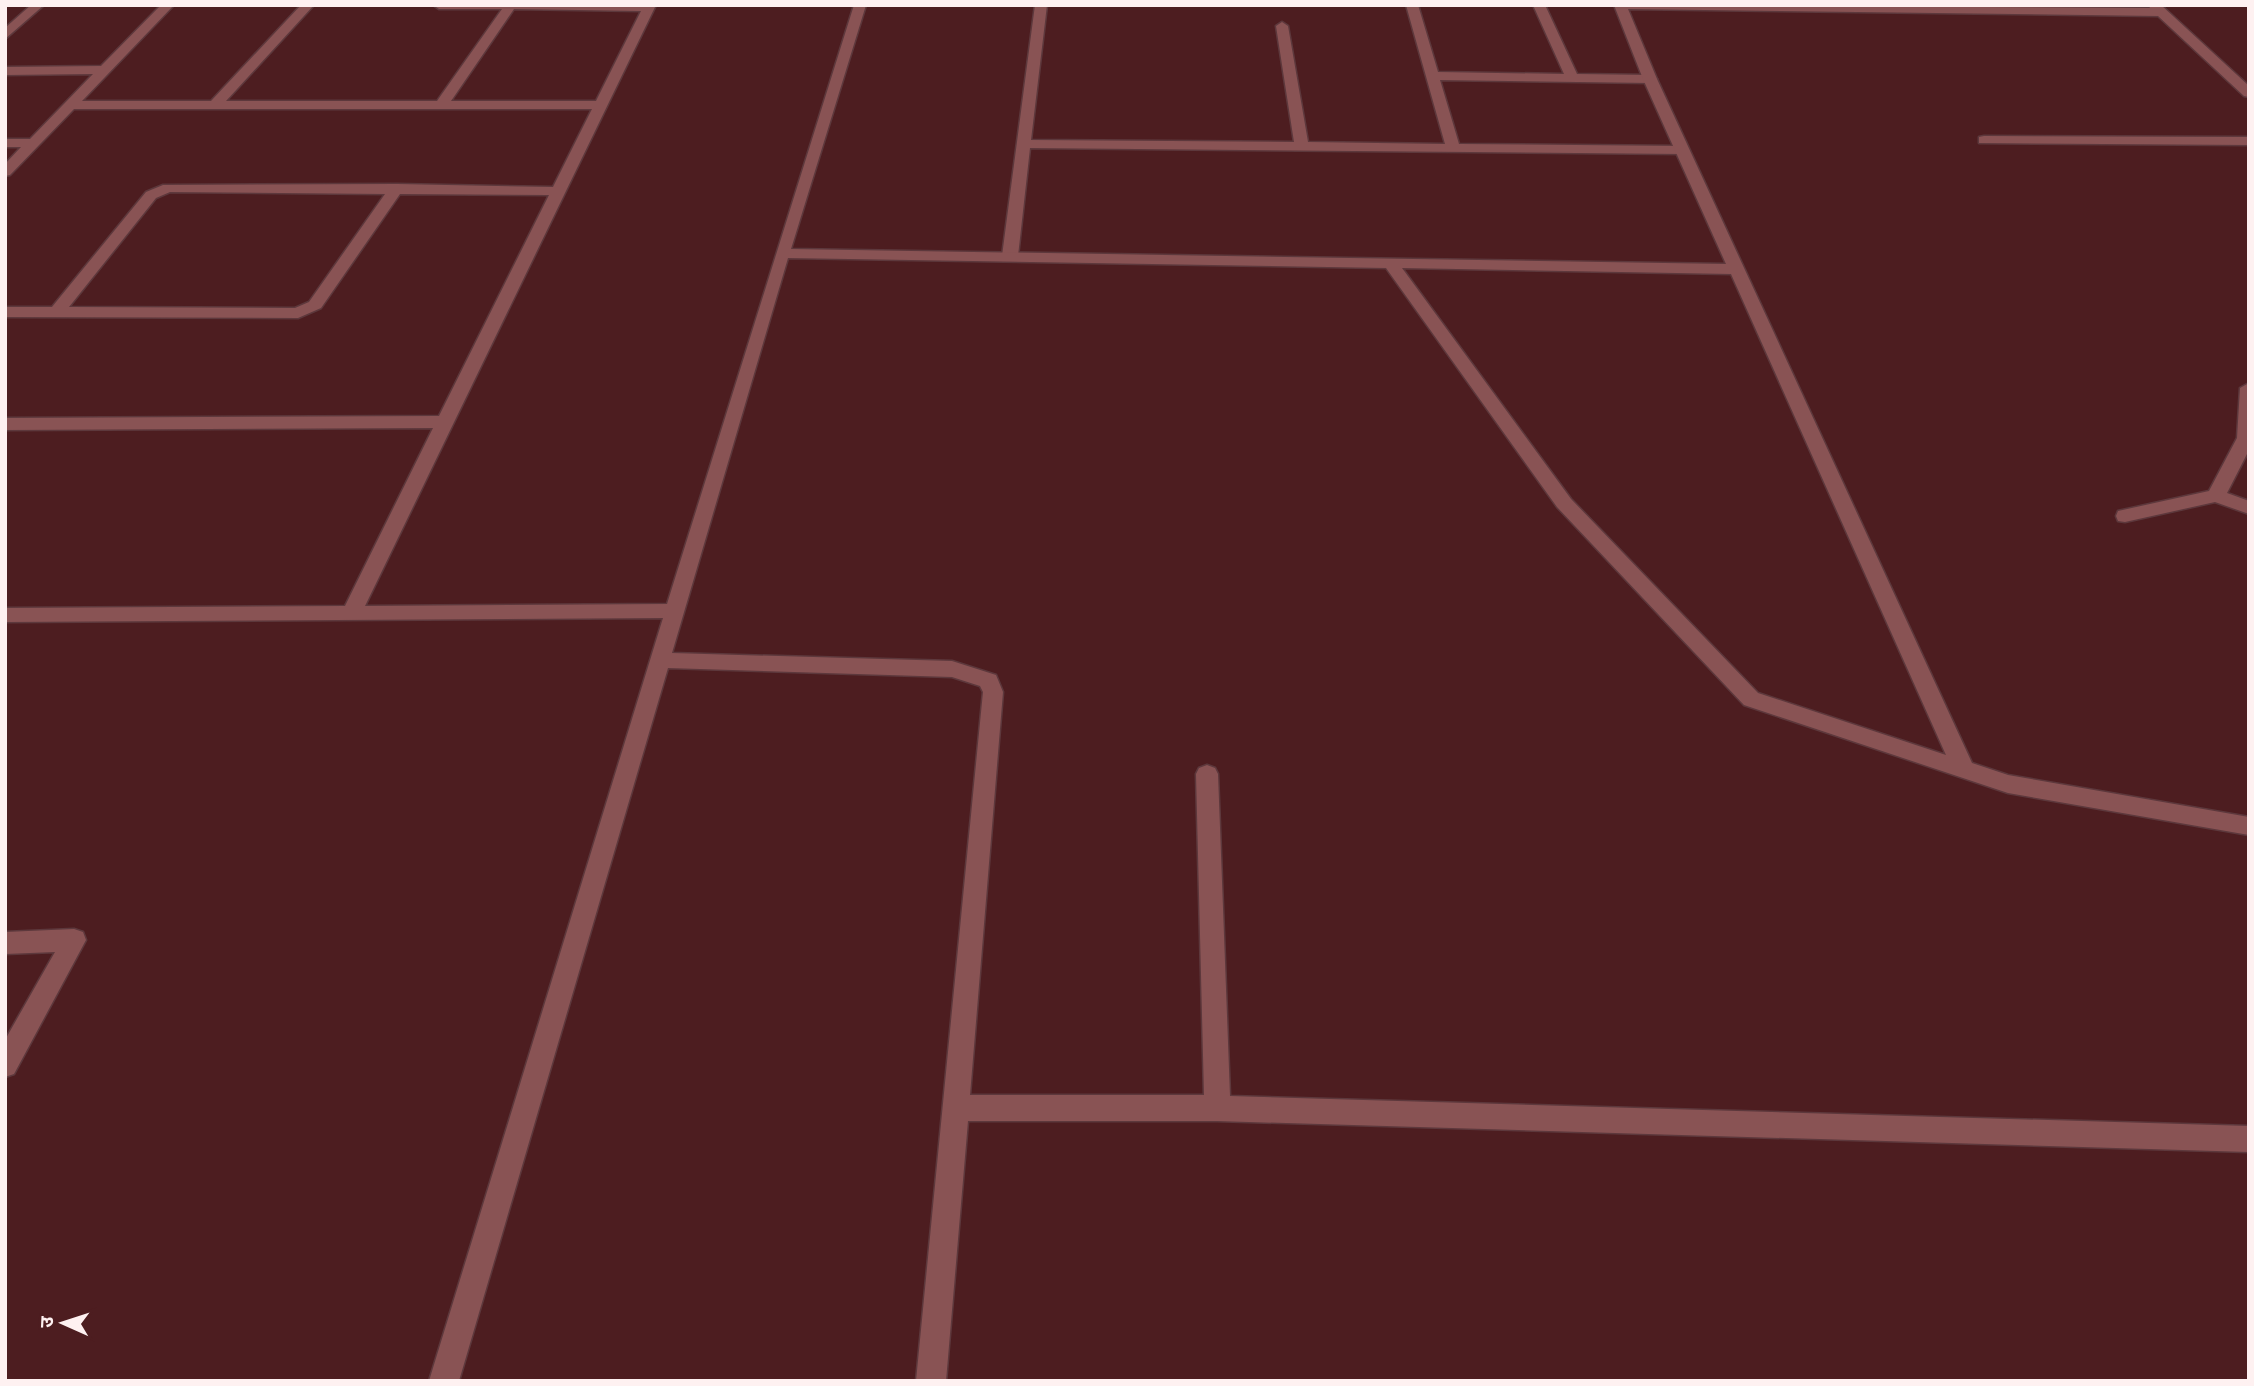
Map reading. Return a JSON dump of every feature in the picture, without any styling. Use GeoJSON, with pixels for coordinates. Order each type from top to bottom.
{"type":"FeatureCollection","features":[{"type":"Feature","properties":{"kind":"street"},"geometry":{"type":"LineString","coordinates":[[5,35],[38,5]]}},
{"type":"Feature","properties":{"kind":"street"},"geometry":{"type":"LineString","coordinates":[[5,172],[168,5]]}},
{"type":"Feature","properties":{"kind":"street"},"geometry":{"type":"LineString","coordinates":[[216,104],[308,5]]}},
{"type":"Feature","properties":{"kind":"street"},"geometry":{"type":"LineString","coordinates":[[351,613],[649,6],[439,5]]}},
{"type":"Feature","properties":{"kind":"street"},"geometry":{"type":"LineString","coordinates":[[444,1381],[782,253],[860,5]]}},
{"type":"Feature","properties":{"kind":"street"},"geometry":{"type":"LineString","coordinates":[[1010,257],[1041,5]]}},
{"type":"Feature","properties":{"kind":"street"},"geometry":{"type":"LineString","coordinates":[[1412,5],[1453,148]]}},
{"type":"Feature","properties":{"kind":"street"},"geometry":{"type":"LineString","coordinates":[[1539,5],[1572,78]]}},
{"type":"Feature","properties":{"kind":"street"},"geometry":{"type":"LineString","coordinates":[[1964,770],[1650,79],[1621,5],[2158,9],[2249,93]]}},
{"type":"Feature","properties":{"kind":"street"},"geometry":{"type":"LineString","coordinates":[[442,104],[510,6]]}},
{"type":"Feature","properties":{"kind":"street"},"geometry":{"type":"LineString","coordinates":[[1282,26],[1302,146]]}},
{"type":"Feature","properties":{"kind":"street"},"geometry":{"type":"LineString","coordinates":[[5,71],[105,70]]}},
{"type":"Feature","properties":{"kind":"street"},"geometry":{"type":"LineString","coordinates":[[1432,76],[1650,79]]}},
{"type":"Feature","properties":{"kind":"street"},"geometry":{"type":"LineString","coordinates":[[70,106],[600,104]]}},
{"type":"Feature","properties":{"kind":"street"},"geometry":{"type":"LineString","coordinates":[[1984,140],[2249,141]]}},
{"type":"Feature","properties":{"kind":"street"},"geometry":{"type":"LineString","coordinates":[[5,143],[34,143]]}},
{"type":"Feature","properties":{"kind":"street"},"geometry":{"type":"LineString","coordinates":[[1024,144],[1682,150]]}},
{"type":"Feature","properties":{"kind":"street"},"geometry":{"type":"LineString","coordinates":[[57,312],[151,195],[168,188],[556,191]]}},
{"type":"Feature","properties":{"kind":"street"},"geometry":{"type":"LineString","coordinates":[[5,312],[298,313],[315,305],[397,188]]}},
{"type":"Feature","properties":{"kind":"street"},"geometry":{"type":"LineString","coordinates":[[782,253],[1736,270]]}},
{"type":"Feature","properties":{"kind":"street"},"geometry":{"type":"LineString","coordinates":[[1390,263],[1564,503],[1751,699],[2008,784],[2249,826]]}},
{"type":"Feature","properties":{"kind":"street"},"geometry":{"type":"LineString","coordinates":[[2217,496],[2247,439],[2249,388]]}},
{"type":"Feature","properties":{"kind":"street"},"geometry":{"type":"LineString","coordinates":[[5,424],[445,422]]}},
{"type":"Feature","properties":{"kind":"street"},"geometry":{"type":"LineString","coordinates":[[2125,516],[2217,496],[2249,508]]}},
{"type":"Feature","properties":{"kind":"street"},"geometry":{"type":"LineString","coordinates":[[5,615],[674,611]]}},
{"type":"Feature","properties":{"kind":"street"},"geometry":{"type":"LineString","coordinates":[[660,660],[952,669],[989,681],[993,692],[931,1381]]}},
{"type":"Feature","properties":{"kind":"street"},"geometry":{"type":"LineString","coordinates":[[1207,774],[1217,1108]]}},
{"type":"Feature","properties":{"kind":"street"},"geometry":{"type":"LineString","coordinates":[[5,943],[74,940],[5,1065]]}},
{"type":"Feature","properties":{"kind":"street"},"geometry":{"type":"LineString","coordinates":[[954,1108],[1217,1108],[2249,1139]]}}]}
